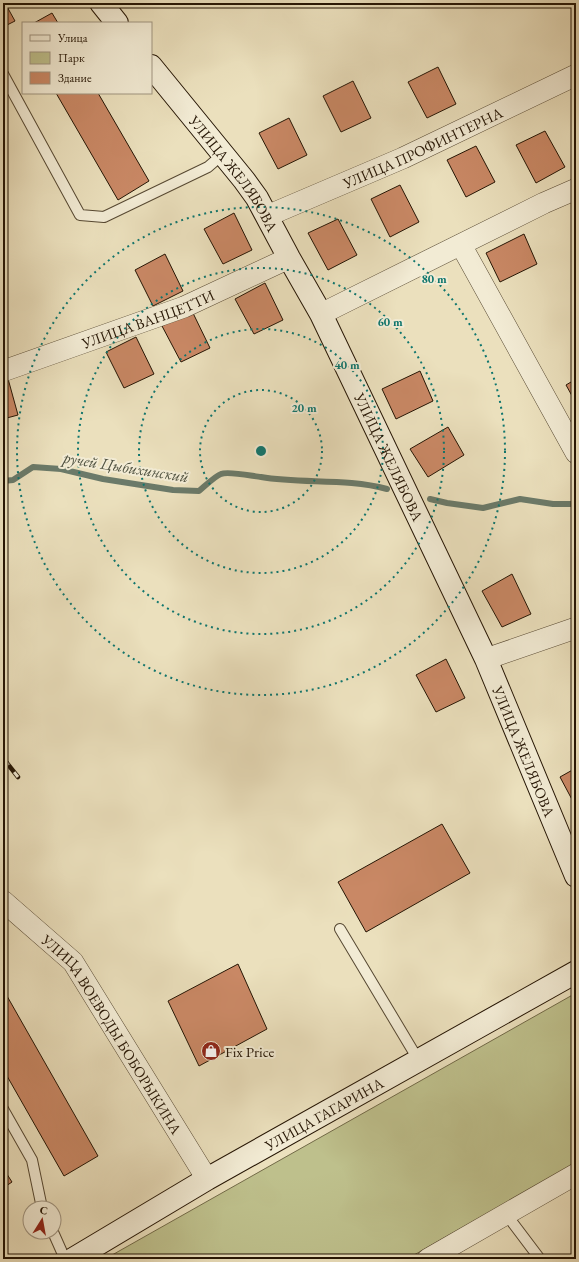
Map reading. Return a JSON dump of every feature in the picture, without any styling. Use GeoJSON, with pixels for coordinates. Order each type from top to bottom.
{"type":"FeatureCollection","features":[{"type":"Feature","properties":{"kind":"main road"},"geometry":{"type":"LineString","coordinates":[[100,3],[115,22]]}},
{"type":"Feature","properties":{"kind":"main road","name":"УЛИЦА ЖЕЛЯБОВА"},"geometry":{"type":"LineString","coordinates":[[152,67],[257,198],[321,314],[486,659],[576,876]]}},
{"type":"Feature","properties":{"kind":"main road","name":"УЛИЦА ГАГАРИНА"},"geometry":{"type":"LineString","coordinates":[[74,1259],[207,1179],[576,972]]}},
{"type":"Feature","properties":{"kind":"street","name":"УЛИЦА ПРОФИНТЕРНА"},"geometry":{"type":"LineString","coordinates":[[266,216],[404,158],[576,75]]}},
{"type":"Feature","properties":{"kind":"street"},"geometry":{"type":"LineString","coordinates":[[321,314],[576,189]]}},
{"type":"Feature","properties":{"kind":"street"},"geometry":{"type":"LineString","coordinates":[[461,245],[576,452]]}},
{"type":"Feature","properties":{"kind":"street","name":"УЛИЦА ВАНЦЕТТИ"},"geometry":{"type":"LineString","coordinates":[[3,371],[184,307],[289,258]]}},
{"type":"Feature","properties":{"kind":"street"},"geometry":{"type":"LineString","coordinates":[[486,659],[576,628]]}},
{"type":"Feature","properties":{"kind":"street","name":"УЛИЦА ВОЕВОДЫ БОБОРЫКИНА"},"geometry":{"type":"LineString","coordinates":[[3,901],[73,962],[207,1179]]}},
{"type":"Feature","properties":{"kind":"street"},"geometry":{"type":"LineString","coordinates":[[428,1259],[576,1174]]}},
{"type":"Feature","properties":{"kind":"lane"},"geometry":{"type":"LineString","coordinates":[[3,74],[80,215],[104,217],[208,167],[222,154]]}},
{"type":"Feature","properties":{"kind":"lane"},"geometry":{"type":"LineString","coordinates":[[340,929],[419,1061]]}},
{"type":"Feature","properties":{"kind":"lane"},"geometry":{"type":"LineString","coordinates":[[3,1108],[32,1160],[40,1200]]}},
{"type":"Feature","properties":{"kind":"lane"},"geometry":{"type":"LineString","coordinates":[[506,1214],[540,1259]]}},
{"type":"Feature","properties":{"kind":"lane"},"geometry":{"type":"LineString","coordinates":[[57,1240],[65,1259]]}},
{"type":"Feature","properties":{"kind":"green space"},"geometry":{"type":"Polygon","coordinates":[[[576,993],[576,1163],[407,1259],[105,1259],[576,993]]]}},
{"type":"Feature","properties":{"kind":"building"},"geometry":{"type":"Polygon","coordinates":[[[3,3],[5,3],[15,21],[3,27],[3,3]]]}},
{"type":"Feature","properties":{"kind":"building"},"geometry":{"type":"Polygon","coordinates":[[[52,13],[57,22],[36,22],[52,13]]]}},
{"type":"Feature","properties":{"kind":"building"},"geometry":{"type":"Polygon","coordinates":[[[438,67],[456,104],[427,118],[408,82],[438,67]]]}},
{"type":"Feature","properties":{"kind":"building"},"geometry":{"type":"Polygon","coordinates":[[[353,81],[371,118],[341,132],[323,96],[353,81]]]}},
{"type":"Feature","properties":{"kind":"building"},"geometry":{"type":"Polygon","coordinates":[[[57,94],[99,94],[149,181],[118,200],[57,94]]]}},
{"type":"Feature","properties":{"kind":"building"},"geometry":{"type":"Polygon","coordinates":[[[289,118],[307,155],[278,169],[259,133],[289,118]]]}},
{"type":"Feature","properties":{"kind":"building"},"geometry":{"type":"Polygon","coordinates":[[[545,131],[565,167],[536,183],[516,145],[545,131]]]}},
{"type":"Feature","properties":{"kind":"building"},"geometry":{"type":"Polygon","coordinates":[[[476,146],[495,182],[466,197],[447,160],[476,146]]]}},
{"type":"Feature","properties":{"kind":"building"},"geometry":{"type":"Polygon","coordinates":[[[400,185],[419,222],[390,237],[371,199],[400,185]]]}},
{"type":"Feature","properties":{"kind":"building"},"geometry":{"type":"Polygon","coordinates":[[[234,213],[252,250],[223,264],[204,229],[234,213]]]}},
{"type":"Feature","properties":{"kind":"building"},"geometry":{"type":"Polygon","coordinates":[[[338,219],[357,255],[328,270],[308,233],[338,219]]]}},
{"type":"Feature","properties":{"kind":"building"},"geometry":{"type":"Polygon","coordinates":[[[524,234],[537,264],[500,282],[486,253],[524,234]]]}},
{"type":"Feature","properties":{"kind":"building"},"geometry":{"type":"Polygon","coordinates":[[[165,254],[183,291],[153,306],[135,270],[165,254]]]}},
{"type":"Feature","properties":{"kind":"building"},"geometry":{"type":"Polygon","coordinates":[[[265,283],[283,320],[254,334],[235,299],[265,283]]]}},
{"type":"Feature","properties":{"kind":"building"},"geometry":{"type":"Polygon","coordinates":[[[192,311],[210,348],[181,362],[162,326],[192,311]]]}},
{"type":"Feature","properties":{"kind":"building"},"geometry":{"type":"Polygon","coordinates":[[[136,337],[154,374],[124,388],[106,352],[136,337]]]}},
{"type":"Feature","properties":{"kind":"building"},"geometry":{"type":"Polygon","coordinates":[[[420,371],[433,401],[396,419],[382,389],[420,371]]]}},
{"type":"Feature","properties":{"kind":"building"},"geometry":{"type":"Polygon","coordinates":[[[7,375],[18,415],[3,419],[3,376],[7,375]]]}},
{"type":"Feature","properties":{"kind":"building"},"geometry":{"type":"Polygon","coordinates":[[[576,379],[576,403],[566,385],[576,379]]]}},
{"type":"Feature","properties":{"kind":"building"},"geometry":{"type":"Polygon","coordinates":[[[448,427],[464,455],[428,477],[410,449],[448,427]]]}},
{"type":"Feature","properties":{"kind":"building"},"geometry":{"type":"Polygon","coordinates":[[[512,574],[531,614],[502,627],[482,591],[512,574]]]}},
{"type":"Feature","properties":{"kind":"building"},"geometry":{"type":"Polygon","coordinates":[[[446,659],[465,698],[436,712],[416,675],[446,659]]]}},
{"type":"Feature","properties":{"kind":"building"},"geometry":{"type":"Polygon","coordinates":[[[576,768],[576,807],[560,777],[576,768]]]}},
{"type":"Feature","properties":{"kind":"building"},"geometry":{"type":"Polygon","coordinates":[[[442,824],[470,873],[366,932],[338,882],[442,824]]]}},
{"type":"Feature","properties":{"kind":"building"},"geometry":{"type":"Polygon","coordinates":[[[238,964],[267,1029],[199,1066],[168,1001],[238,964]]]}},
{"type":"Feature","properties":{"kind":"building"},"geometry":{"type":"Polygon","coordinates":[[[3,989],[98,1156],[64,1176],[3,1069],[3,989]]]}},
{"type":"Feature","properties":{"kind":"building"},"geometry":{"type":"Polygon","coordinates":[[[3,1168],[12,1182],[3,1188],[3,1168]]]}},
{"type":"Feature","properties":{"kind":"waterway","name":"ручей Цыбихинский"},"geometry":{"type":"LineString","coordinates":[[3,481],[13,480],[33,467],[61,469],[103,479],[173,490],[199,491],[213,479],[224,473],[277,479],[356,483],[387,489]]}},
{"type":"Feature","properties":{"kind":"waterway","name":"ручей Цыбихинский"},"geometry":{"type":"LineString","coordinates":[[430,499],[483,508],[520,499],[553,504],[576,504]]}},
{"type":"Feature","properties":{"kind":"railway"},"geometry":{"type":"LineString","coordinates":[[3,758],[18,777]]}},
{"type":"Feature","properties":{"kind":"place","name":"Fix Price"},"geometry":{"type":"Point","coordinates":[211,1051]}}]}
